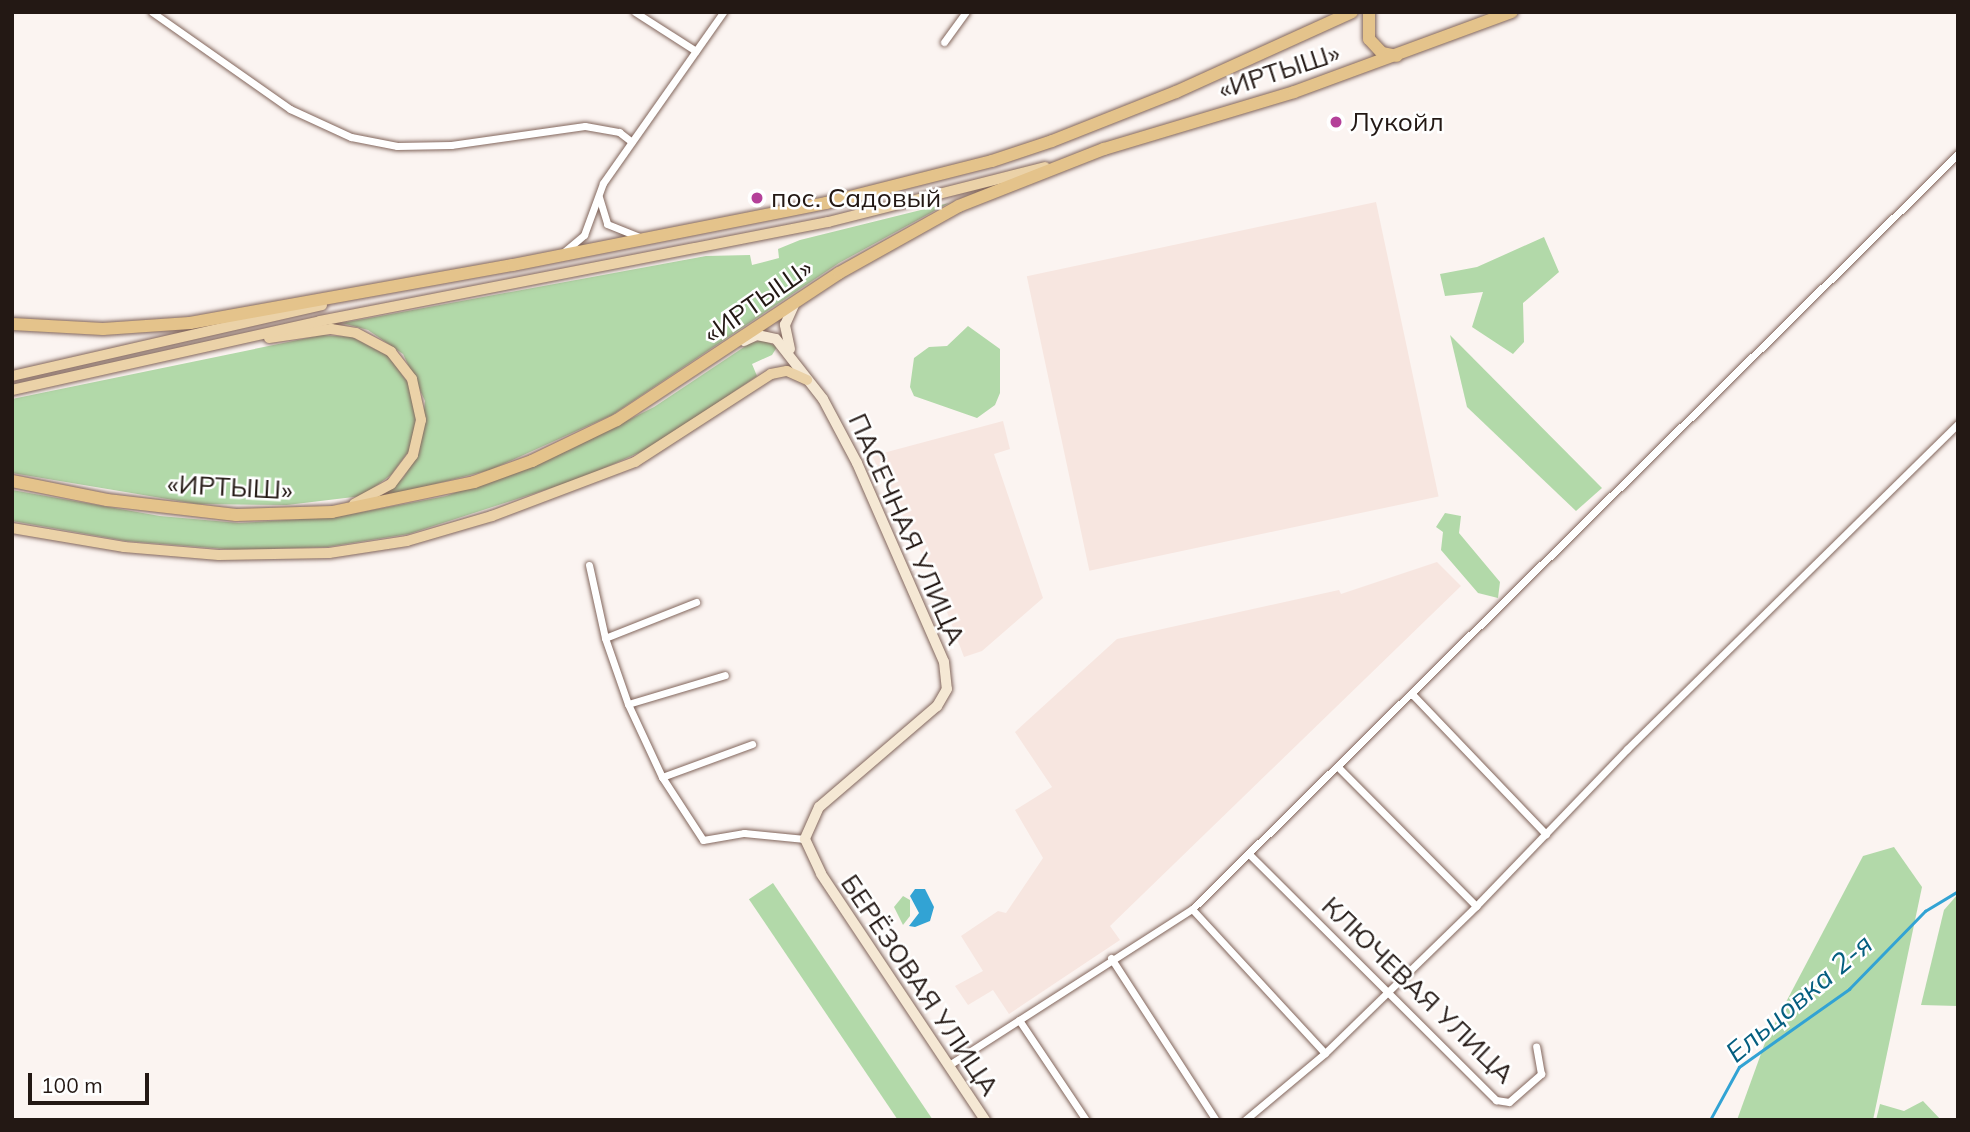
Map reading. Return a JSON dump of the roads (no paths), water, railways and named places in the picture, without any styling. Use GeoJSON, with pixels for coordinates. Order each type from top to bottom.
{"type":"FeatureCollection","features":[{"type":"Feature","properties":{"kind":"highway","name":"«ИРТЫШ»"},"geometry":{"type":"LineString","coordinates":[[12,324],[103,329],[190,323],[513,265],[825,203],[992,161],[1176,92],[1352,12]]}},
{"type":"Feature","properties":{"kind":"highway"},"geometry":{"type":"LineString","coordinates":[[1369,12],[1369,39],[1382,53],[1397,56]]}},
{"type":"Feature","properties":{"kind":"highway","name":"«ИРТЫШ»"},"geometry":{"type":"LineString","coordinates":[[12,481],[107,500],[223,514],[332,512],[425,495],[501,473],[580,439],[665,392],[800,299],[926,222],[1104,149],[1397,56],[1512,12]]}},
{"type":"Feature","properties":{"kind":"main road"},"geometry":{"type":"LineString","coordinates":[[12,390],[334,318],[828,222],[1104,149]]}},
{"type":"Feature","properties":{"kind":"main road"},"geometry":{"type":"LineString","coordinates":[[12,376],[144,342],[513,265]]}},
{"type":"Feature","properties":{"kind":"main road"},"geometry":{"type":"LineString","coordinates":[[794,359],[785,325],[800,299]]}},
{"type":"Feature","properties":{"kind":"main road"},"geometry":{"type":"LineString","coordinates":[[64,377],[318,330],[344,330],[373,339],[399,360],[412,379],[420,406],[417,444],[391,484],[332,512]]}},
{"type":"Feature","properties":{"kind":"main road"},"geometry":{"type":"LineString","coordinates":[[665,392],[754,336],[776,338],[794,359]]}},
{"type":"Feature","properties":{"kind":"main road","name":"ПАСЕЧНАЯ УЛИЦА"},"geometry":{"type":"LineString","coordinates":[[794,359],[823,399],[856,463],[935,636],[947,680],[937,706],[819,807],[805,839]]}},
{"type":"Feature","properties":{"kind":"main road"},"geometry":{"type":"LineString","coordinates":[[12,528],[124,547],[219,555],[328,553],[407,541],[492,516],[635,462],[771,373],[787,371],[807,380]]}},
{"type":"Feature","properties":{"kind":"main road","name":"БЕРЁЗОВАЯ УЛИЦА"},"geometry":{"type":"LineString","coordinates":[[805,839],[821,874],[985,1120]]}},
{"type":"Feature","properties":{"kind":"street"},"geometry":{"type":"LineString","coordinates":[[152,12],[290,109],[351,137],[397,146],[438,146],[585,126],[619,132],[632,142]]}},
{"type":"Feature","properties":{"kind":"street"},"geometry":{"type":"LineString","coordinates":[[635,12],[695,51]]}},
{"type":"Feature","properties":{"kind":"street"},"geometry":{"type":"LineString","coordinates":[[549,258],[580,242],[600,189],[723,12]]}},
{"type":"Feature","properties":{"kind":"street"},"geometry":{"type":"LineString","coordinates":[[944,42],[966,12]]}},
{"type":"Feature","properties":{"kind":"street"},"geometry":{"type":"LineString","coordinates":[[949,1065],[1111,958],[1192,909],[1958,154]]}},
{"type":"Feature","properties":{"kind":"street"},"geometry":{"type":"LineString","coordinates":[[600,189],[599,208],[607,224],[623,234],[646,238]]}},
{"type":"Feature","properties":{"kind":"street"},"geometry":{"type":"LineString","coordinates":[[1245,1120],[1325,1053],[1476,906],[1636,739],[1958,424]]}},
{"type":"Feature","properties":{"kind":"street"},"geometry":{"type":"LineString","coordinates":[[589,565],[605,638],[628,704],[662,777],[703,840],[744,832],[805,839]]}},
{"type":"Feature","properties":{"kind":"street"},"geometry":{"type":"LineString","coordinates":[[605,638],[696,602]]}},
{"type":"Feature","properties":{"kind":"street"},"geometry":{"type":"LineString","coordinates":[[628,704],[724,675]]}},
{"type":"Feature","properties":{"kind":"street"},"geometry":{"type":"LineString","coordinates":[[1412,694],[1546,834]]}},
{"type":"Feature","properties":{"kind":"street"},"geometry":{"type":"LineString","coordinates":[[662,777],[752,744]]}},
{"type":"Feature","properties":{"kind":"street"},"geometry":{"type":"LineString","coordinates":[[1338,767],[1476,906]]}},
{"type":"Feature","properties":{"kind":"street","name":"КЛЮЧЕВАЯ УЛИЦА"},"geometry":{"type":"LineString","coordinates":[[1249,855],[1496,1100],[1509,1102],[1541,1074],[1536,1046]]}},
{"type":"Feature","properties":{"kind":"street"},"geometry":{"type":"LineString","coordinates":[[1192,909],[1325,1053]]}},
{"type":"Feature","properties":{"kind":"street"},"geometry":{"type":"LineString","coordinates":[[1111,958],[1216,1120]]}},
{"type":"Feature","properties":{"kind":"street"},"geometry":{"type":"LineString","coordinates":[[1019,1020],[1086,1120]]}},
{"type":"Feature","properties":{"kind":"water"},"geometry":{"type":"Polygon","coordinates":[[[915,889],[925,889],[934,907],[930,921],[915,927],[909,926],[919,913],[910,896],[915,889]]]}},
{"type":"Feature","properties":{"kind":"waterway","name":"Ельцовка 2-я"},"geometry":{"type":"LineString","coordinates":[[1710,1120],[1739,1067],[1849,989],[1925,911],[1958,891]]}},
{"type":"Feature","properties":{"kind":"place","name":"Лукойл"},"geometry":{"type":"Point","coordinates":[1336,122]}},
{"type":"Feature","properties":{"kind":"place","name":"пос. Садовый"},"geometry":{"type":"Point","coordinates":[757,198]}}]}
